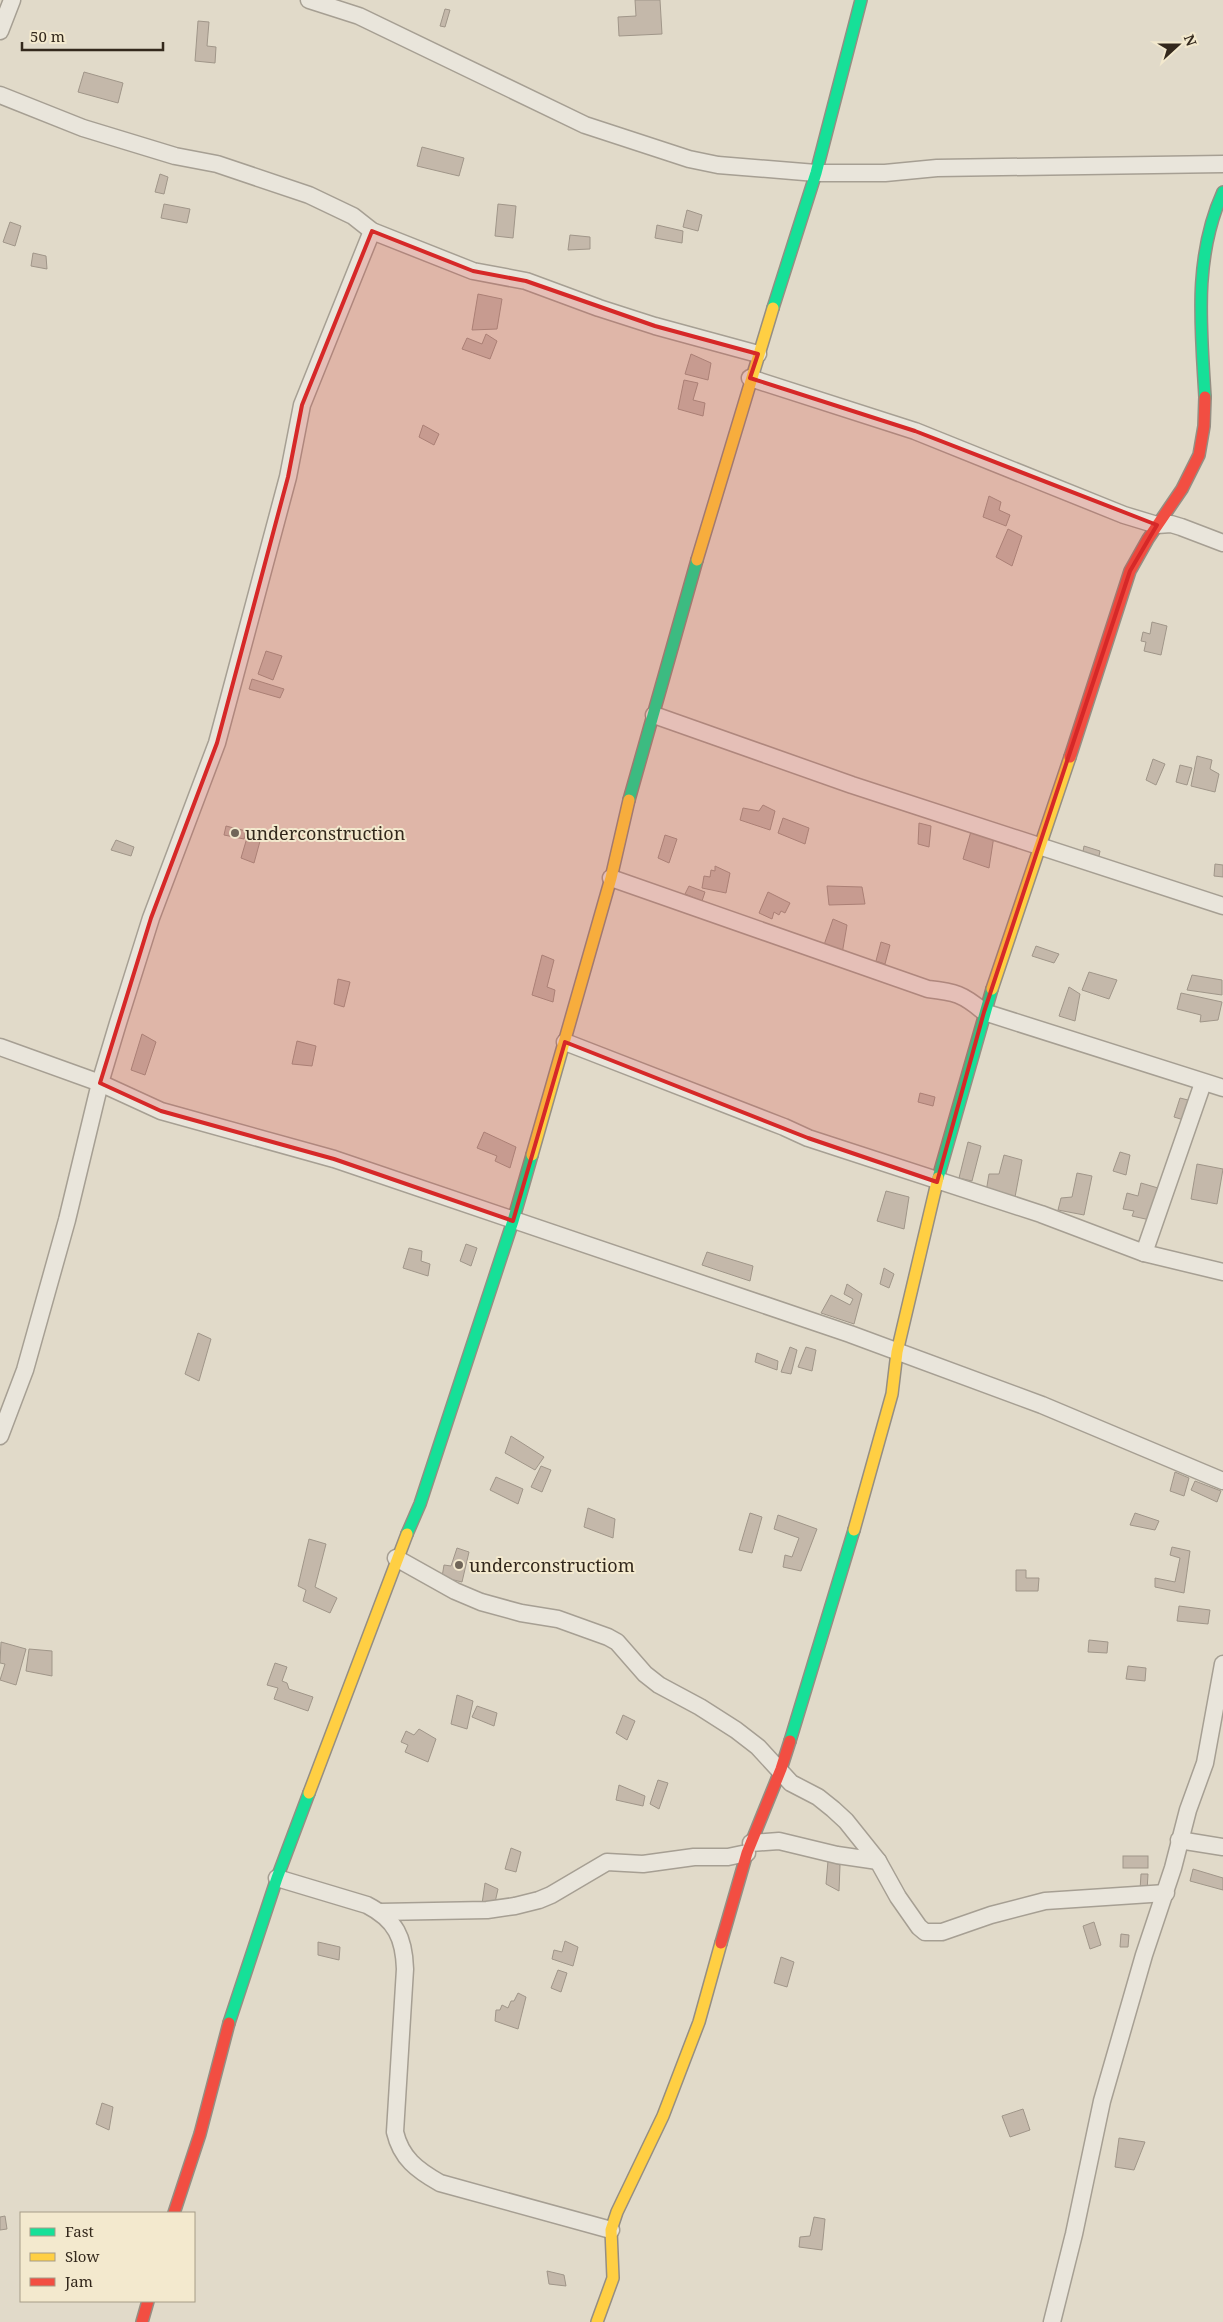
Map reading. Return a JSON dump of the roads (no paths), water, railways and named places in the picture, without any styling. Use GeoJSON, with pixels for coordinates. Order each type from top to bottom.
{"type":"FeatureCollection","features":[{"type":"Feature","properties":{"kind":"street"},"geometry":{"type":"LineString","coordinates":[[0,31],[12,0]]}},
{"type":"Feature","properties":{"kind":"street"},"geometry":{"type":"LineString","coordinates":[[309,0],[359,16],[585,125],[689,159],[718,165],[816,173],[885,173],[937,168],[1223,164]]}},
{"type":"Feature","properties":{"kind":"street"},"geometry":{"type":"LineString","coordinates":[[174,2212],[200,2134],[221,2049],[277,1878],[396,1558],[420,1504],[513,1221],[611,878],[630,795],[654,715],[700,545],[750,378],[816,173],[862,0]]}},
{"type":"Feature","properties":{"kind":"street"},"geometry":{"type":"LineString","coordinates":[[0,95],[82,128],[160,152],[217,164],[309,195],[353,216],[372,231],[473,271],[526,281],[627,317],[758,354]]}},
{"type":"Feature","properties":{"kind":"street"},"geometry":{"type":"LineString","coordinates":[[598,2322],[613,2278],[611,2230],[617,2212],[672,2094],[699,2022],[749,1848],[781,1769],[884,1424],[892,1394],[897,1352],[937,1182],[984,1012],[1041,846],[1130,571],[1138,552],[1196,465],[1203,440],[1205,400],[1200,335],[1201,277],[1210,228],[1223,192]]}},
{"type":"Feature","properties":{"kind":"street"},"geometry":{"type":"LineString","coordinates":[[0,1436],[28,1360],[67,1220],[100,1083],[151,918],[216,743],[288,477],[302,405],[372,231]]}},
{"type":"Feature","properties":{"kind":"street"},"geometry":{"type":"LineString","coordinates":[[750,378],[915,431],[1124,515],[1157,525],[1171,524],[1223,543]]}},
{"type":"Feature","properties":{"kind":"street"},"geometry":{"type":"LineString","coordinates":[[654,715],[852,785],[1223,906]]}},
{"type":"Feature","properties":{"kind":"street"},"geometry":{"type":"LineString","coordinates":[[611,878],[928,989],[960,995],[968,998],[984,1012],[1223,1088]]}},
{"type":"Feature","properties":{"kind":"street"},"geometry":{"type":"LineString","coordinates":[[565,1042],[808,1138],[860,1154],[937,1182],[1041,1214],[1074,1227],[1111,1238],[1144,1253],[1223,1272]]}},
{"type":"Feature","properties":{"kind":"street"},"geometry":{"type":"LineString","coordinates":[[0,1048],[100,1083],[160,1111],[334,1159],[850,1334],[1058,1411],[1223,1480]]}},
{"type":"Feature","properties":{"kind":"street"},"geometry":{"type":"LineString","coordinates":[[1144,1253],[1203,1083]]}},
{"type":"Feature","properties":{"kind":"street"},"geometry":{"type":"LineString","coordinates":[[396,1558],[454,1591],[481,1602],[521,1614],[558,1619],[617,1642],[645,1674],[658,1685],[700,1707],[736,1730],[781,1769],[791,1783],[818,1797],[834,1809],[878,1861],[898,1897],[919,1927],[925,1932],[942,1932],[992,1915],[1045,1901],[1166,1893]]}},
{"type":"Feature","properties":{"kind":"street"},"geometry":{"type":"LineString","coordinates":[[1052,2322],[1074,2234],[1102,2101],[1144,1955],[1166,1893],[1179,1840],[1205,1763],[1223,1664]]}},
{"type":"Feature","properties":{"kind":"street"},"geometry":{"type":"LineString","coordinates":[[1179,1840],[1223,1847]]}},
{"type":"Feature","properties":{"kind":"street"},"geometry":{"type":"LineString","coordinates":[[380,1912],[487,1910],[515,1906],[552,1895],[607,1862],[643,1864],[694,1857],[728,1857],[749,1848],[779,1841],[878,1861]]}},
{"type":"Feature","properties":{"kind":"street"},"geometry":{"type":"LineString","coordinates":[[277,1878],[367,1905],[380,1912],[400,1935],[404,1947],[405,1969],[396,2084],[395,2132],[398,2145],[407,2159],[420,2172],[440,2183],[611,2230]]}},
{"type":"Feature","properties":{"kind":"street"},"geometry":{"type":"LineString","coordinates":[[142,2322],[148,2302]]}},
{"type":"Feature","properties":{"kind":"place","name":"underconstruction"},"geometry":{"type":"Point","coordinates":[235,833]}},
{"type":"Feature","properties":{"kind":"place","name":"underconstructiom"},"geometry":{"type":"Point","coordinates":[459,1565]}}]}
